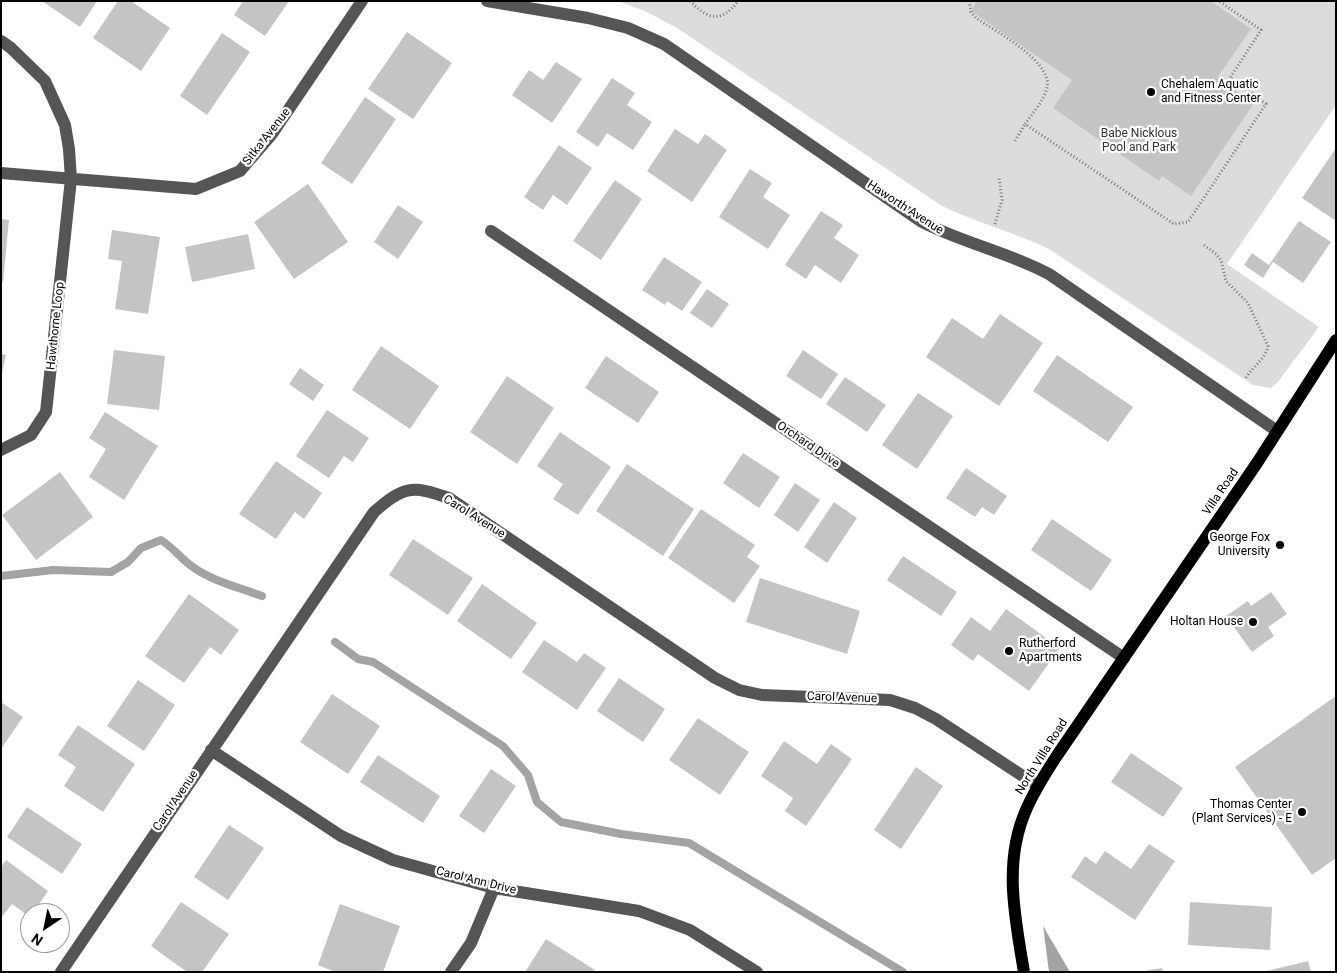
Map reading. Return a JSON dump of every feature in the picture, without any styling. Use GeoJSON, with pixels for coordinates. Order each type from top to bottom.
{"type":"FeatureCollection","features":[{"type":"Feature","properties":{"kind":"main road","name":"Villa Road"},"geometry":{"type":"LineString","coordinates":[[1124,658],[1336,340]]}},
{"type":"Feature","properties":{"kind":"main road","name":"North Villa Road"},"geometry":{"type":"LineString","coordinates":[[1024,972],[1015,915],[1013,871],[1014,855],[1025,812],[1038,786],[1124,658]]}},
{"type":"Feature","properties":{"kind":"street","name":"Sitka Avenue"},"geometry":{"type":"LineString","coordinates":[[1,173],[196,189],[240,171],[272,134],[362,1]]}},
{"type":"Feature","properties":{"kind":"street","name":"Haworth Avenue"},"geometry":{"type":"LineString","coordinates":[[487,1],[628,28],[664,44],[922,222],[951,237],[1022,259],[1049,274],[1277,431]]}},
{"type":"Feature","properties":{"kind":"street","name":"Hawthorne Loop"},"geometry":{"type":"LineString","coordinates":[[1,41],[12,48],[45,81],[65,125],[71,179],[46,412],[31,435],[1,450]]}},
{"type":"Feature","properties":{"kind":"street","name":"Orchard Drive"},"geometry":{"type":"LineString","coordinates":[[492,231],[1124,658]]}},
{"type":"Feature","properties":{"kind":"street","name":"Carol Avenue"},"geometry":{"type":"LineString","coordinates":[[61,972],[374,512],[395,494],[422,489],[449,498],[715,678],[739,690],[762,695],[890,700],[898,702],[936,719],[1038,786]]}},
{"type":"Feature","properties":{"kind":"street","name":"Carol Ann Drive"},"geometry":{"type":"LineString","coordinates":[[211,750],[341,836],[393,860],[494,888],[639,911],[690,930],[757,972]]}},
{"type":"Feature","properties":{"kind":"street"},"geometry":{"type":"LineString","coordinates":[[451,972],[471,943],[494,888]]}},
{"type":"Feature","properties":{"kind":"path"},"geometry":{"type":"LineString","coordinates":[[690,1],[700,11],[713,17],[725,14],[738,1]]}},
{"type":"Feature","properties":{"kind":"path"},"geometry":{"type":"LineString","coordinates":[[969,1],[971,12],[976,18],[1041,64],[1046,75],[1047,91],[1015,141]]}},
{"type":"Feature","properties":{"kind":"path"},"geometry":{"type":"LineString","coordinates":[[1025,124],[1174,224],[1179,225],[1188,222],[1266,104],[1230,78],[1261,30],[1219,1]]}},
{"type":"Feature","properties":{"kind":"path"},"geometry":{"type":"LineString","coordinates":[[995,224],[1002,200],[999,177]]}},
{"type":"Feature","properties":{"kind":"path"},"geometry":{"type":"LineString","coordinates":[[1179,225],[1181,232]]}},
{"type":"Feature","properties":{"kind":"path"},"geometry":{"type":"LineString","coordinates":[[1204,245],[1216,254],[1220,260],[1226,281],[1248,304],[1268,346],[1265,357],[1250,371],[1245,379]]}},
{"type":"Feature","properties":{"kind":"green space","name":"Babe Nicklous Pool and Park"},"geometry":{"type":"Polygon","coordinates":[[[618,1],[1333,1],[1336,3],[1336,105],[1227,264],[1319,327],[1277,383],[1271,388],[1253,385],[1049,249],[942,206],[677,28],[647,12],[618,1]]]}},
{"type":"Feature","properties":{"kind":"shaded area"},"geometry":{"type":"Polygon","coordinates":[[[1043,926],[1070,972],[1049,972],[1043,926]]]}},
{"type":"Feature","properties":{"kind":"building"},"geometry":{"type":"Polygon","coordinates":[[[42,1],[97,1],[80,27],[42,1]]]}},
{"type":"Feature","properties":{"kind":"building"},"geometry":{"type":"Polygon","coordinates":[[[118,1],[131,1],[170,28],[141,71],[93,38],[118,1]]]}},
{"type":"Feature","properties":{"kind":"building"},"geometry":{"type":"Polygon","coordinates":[[[243,1],[289,1],[265,36],[234,15],[243,1]]]}},
{"type":"Feature","properties":{"kind":"building","name":"Chehalem Aquatic and Fitness Center"},"geometry":{"type":"Polygon","coordinates":[[[977,1],[1211,1],[1251,29],[1217,78],[1254,103],[1191,196],[1162,176],[1159,181],[1053,108],[1072,80],[971,11],[977,1]]]}},
{"type":"Feature","properties":{"kind":"building"},"geometry":{"type":"Polygon","coordinates":[[[407,32],[452,63],[413,119],[368,89],[407,32]]]}},
{"type":"Feature","properties":{"kind":"building"},"geometry":{"type":"Polygon","coordinates":[[[222,33],[250,52],[207,115],[180,96],[222,33]]]}},
{"type":"Feature","properties":{"kind":"building"},"geometry":{"type":"Polygon","coordinates":[[[556,62],[582,79],[552,123],[512,95],[529,70],[543,80],[556,62]]]}},
{"type":"Feature","properties":{"kind":"building"},"geometry":{"type":"Polygon","coordinates":[[[612,78],[635,93],[627,105],[652,122],[633,150],[607,133],[598,147],[576,132],[612,78]]]}},
{"type":"Feature","properties":{"kind":"building"},"geometry":{"type":"Polygon","coordinates":[[[365,97],[396,119],[352,184],[321,163],[365,97]]]}},
{"type":"Feature","properties":{"kind":"building"},"geometry":{"type":"Polygon","coordinates":[[[675,129],[698,144],[705,134],[727,150],[692,202],[647,171],[675,129]]]}},
{"type":"Feature","properties":{"kind":"building"},"geometry":{"type":"Polygon","coordinates":[[[559,145],[592,168],[567,205],[553,195],[543,210],[524,197],[559,145]]]}},
{"type":"Feature","properties":{"kind":"building"},"geometry":{"type":"Polygon","coordinates":[[[1336,148],[1336,221],[1302,198],[1336,148]]]}},
{"type":"Feature","properties":{"kind":"building"},"geometry":{"type":"Polygon","coordinates":[[[750,169],[772,183],[763,197],[790,215],[768,249],[719,217],[750,169]]]}},
{"type":"Feature","properties":{"kind":"building"},"geometry":{"type":"Polygon","coordinates":[[[615,180],[642,199],[601,260],[573,241],[615,180]]]}},
{"type":"Feature","properties":{"kind":"building"},"geometry":{"type":"Polygon","coordinates":[[[308,184],[348,242],[294,279],[254,222],[308,184]]]}},
{"type":"Feature","properties":{"kind":"building"},"geometry":{"type":"Polygon","coordinates":[[[398,205],[423,222],[398,259],[374,242],[398,205]]]}},
{"type":"Feature","properties":{"kind":"building"},"geometry":{"type":"Polygon","coordinates":[[[821,211],[843,225],[834,238],[859,255],[841,283],[815,265],[806,279],[785,265],[821,211]]]}},
{"type":"Feature","properties":{"kind":"building"},"geometry":{"type":"Polygon","coordinates":[[[1,219],[9,220],[3,282],[1,282],[1,219]]]}},
{"type":"Feature","properties":{"kind":"building"},"geometry":{"type":"Polygon","coordinates":[[[1299,221],[1331,242],[1303,283],[1273,262],[1263,278],[1244,265],[1252,253],[1269,265],[1299,221]]]}},
{"type":"Feature","properties":{"kind":"building"},"geometry":{"type":"Polygon","coordinates":[[[112,230],[160,237],[148,314],[115,309],[122,261],[108,259],[112,230]]]}},
{"type":"Feature","properties":{"kind":"building"},"geometry":{"type":"Polygon","coordinates":[[[248,234],[255,269],[192,282],[185,247],[248,234]]]}},
{"type":"Feature","properties":{"kind":"building"},"geometry":{"type":"Polygon","coordinates":[[[664,257],[702,282],[682,311],[667,301],[665,305],[642,290],[664,257]]]}},
{"type":"Feature","properties":{"kind":"building"},"geometry":{"type":"Polygon","coordinates":[[[707,289],[729,304],[712,328],[690,313],[707,289]]]}},
{"type":"Feature","properties":{"kind":"building"},"geometry":{"type":"Polygon","coordinates":[[[1000,314],[1043,343],[999,406],[926,357],[952,318],[983,339],[1000,314]]]}},
{"type":"Feature","properties":{"kind":"building"},"geometry":{"type":"Polygon","coordinates":[[[381,346],[439,386],[410,429],[352,390],[381,346]]]}},
{"type":"Feature","properties":{"kind":"building"},"geometry":{"type":"Polygon","coordinates":[[[114,350],[165,356],[159,410],[107,404],[114,350]]]}},
{"type":"Feature","properties":{"kind":"building"},"geometry":{"type":"Polygon","coordinates":[[[803,350],[838,374],[821,399],[786,376],[803,350]]]}},
{"type":"Feature","properties":{"kind":"building"},"geometry":{"type":"Polygon","coordinates":[[[1,354],[6,355],[2,373],[1,373],[1,354]]]}},
{"type":"Feature","properties":{"kind":"building"},"geometry":{"type":"Polygon","coordinates":[[[1057,355],[1133,407],[1108,442],[1033,391],[1057,355]]]}},
{"type":"Feature","properties":{"kind":"building"},"geometry":{"type":"Polygon","coordinates":[[[606,356],[659,392],[638,423],[585,388],[606,356]]]}},
{"type":"Feature","properties":{"kind":"building"},"geometry":{"type":"Polygon","coordinates":[[[300,368],[324,385],[313,401],[289,384],[300,368]]]}},
{"type":"Feature","properties":{"kind":"building"},"geometry":{"type":"Polygon","coordinates":[[[507,376],[554,408],[517,464],[470,432],[507,376]]]}},
{"type":"Feature","properties":{"kind":"building"},"geometry":{"type":"Polygon","coordinates":[[[845,377],[886,405],[867,432],[826,404],[845,377]]]}},
{"type":"Feature","properties":{"kind":"building"},"geometry":{"type":"Polygon","coordinates":[[[918,393],[953,416],[917,469],[882,445],[918,393]]]}},
{"type":"Feature","properties":{"kind":"building"},"geometry":{"type":"Polygon","coordinates":[[[327,410],[369,438],[353,462],[344,456],[329,478],[296,456],[327,410]]]}},
{"type":"Feature","properties":{"kind":"building"},"geometry":{"type":"Polygon","coordinates":[[[105,412],[158,446],[124,500],[89,477],[106,449],[89,438],[105,412]]]}},
{"type":"Feature","properties":{"kind":"building"},"geometry":{"type":"Polygon","coordinates":[[[560,432],[611,467],[578,515],[553,499],[563,484],[537,466],[560,432]]]}},
{"type":"Feature","properties":{"kind":"building"},"geometry":{"type":"Polygon","coordinates":[[[743,453],[780,477],[759,508],[723,483],[743,453]]]}},
{"type":"Feature","properties":{"kind":"building"},"geometry":{"type":"Polygon","coordinates":[[[276,461],[322,493],[304,519],[295,512],[276,539],[239,514],[276,461]]]}},
{"type":"Feature","properties":{"kind":"building"},"geometry":{"type":"Polygon","coordinates":[[[627,464],[694,509],[663,556],[596,511],[627,464]]]}},
{"type":"Feature","properties":{"kind":"building"},"geometry":{"type":"Polygon","coordinates":[[[966,468],[1007,496],[994,515],[982,507],[975,517],[946,498],[966,468]]]}},
{"type":"Feature","properties":{"kind":"building"},"geometry":{"type":"Polygon","coordinates":[[[60,472],[93,517],[36,560],[2,515],[60,472]]]}},
{"type":"Feature","properties":{"kind":"building"},"geometry":{"type":"Polygon","coordinates":[[[795,483],[820,500],[798,532],[774,515],[795,483]]]}},
{"type":"Feature","properties":{"kind":"building"},"geometry":{"type":"Polygon","coordinates":[[[834,502],[857,518],[827,563],[804,547],[834,502]]]}},
{"type":"Feature","properties":{"kind":"building"},"geometry":{"type":"Polygon","coordinates":[[[701,509],[755,545],[747,557],[760,566],[734,603],[668,558],[701,509]]]}},
{"type":"Feature","properties":{"kind":"building"},"geometry":{"type":"Polygon","coordinates":[[[1052,519],[1112,560],[1091,591],[1031,550],[1052,519]]]}},
{"type":"Feature","properties":{"kind":"building"},"geometry":{"type":"Polygon","coordinates":[[[413,539],[473,578],[448,615],[389,575],[413,539]]]}},
{"type":"Feature","properties":{"kind":"building"},"geometry":{"type":"Polygon","coordinates":[[[903,556],[957,592],[941,616],[887,580],[903,556]]]}},
{"type":"Feature","properties":{"kind":"building"},"geometry":{"type":"Polygon","coordinates":[[[760,578],[860,611],[847,654],[746,622],[760,578]]]}},
{"type":"Feature","properties":{"kind":"building"},"geometry":{"type":"Polygon","coordinates":[[[482,584],[537,623],[511,659],[457,621],[482,584]]]}},
{"type":"Feature","properties":{"kind":"building","name":"Holtan House"},"geometry":{"type":"Polygon","coordinates":[[[1271,592],[1287,614],[1268,627],[1274,636],[1252,652],[1226,616],[1248,601],[1251,606],[1271,592]]]}},
{"type":"Feature","properties":{"kind":"building"},"geometry":{"type":"Polygon","coordinates":[[[189,594],[239,630],[221,655],[210,647],[184,683],[145,656],[189,594]]]}},
{"type":"Feature","properties":{"kind":"building","name":"Rutherford Apartments"},"geometry":{"type":"Polygon","coordinates":[[[1006,609],[1060,648],[1029,691],[978,654],[973,661],[951,645],[971,617],[990,631],[1006,609]]]}},
{"type":"Feature","properties":{"kind":"building"},"geometry":{"type":"Polygon","coordinates":[[[544,640],[577,662],[584,653],[606,668],[577,710],[522,672],[544,640]]]}},
{"type":"Feature","properties":{"kind":"building"},"geometry":{"type":"Polygon","coordinates":[[[619,678],[665,709],[643,742],[597,711],[619,678]]]}},
{"type":"Feature","properties":{"kind":"building"},"geometry":{"type":"Polygon","coordinates":[[[138,680],[175,705],[144,751],[107,726],[138,680]]]}},
{"type":"Feature","properties":{"kind":"building"},"geometry":{"type":"Polygon","coordinates":[[[332,694],[380,726],[348,774],[300,742],[332,694]]]}},
{"type":"Feature","properties":{"kind":"building","name":"Thomas Center (Plant Services) - E"},"geometry":{"type":"Polygon","coordinates":[[[1336,696],[1336,858],[1312,875],[1235,767],[1336,696]]]}},
{"type":"Feature","properties":{"kind":"building"},"geometry":{"type":"Polygon","coordinates":[[[1,702],[23,717],[1,749],[1,702]]]}},
{"type":"Feature","properties":{"kind":"building"},"geometry":{"type":"Polygon","coordinates":[[[698,718],[749,752],[720,795],[669,760],[698,718]]]}},
{"type":"Feature","properties":{"kind":"building"},"geometry":{"type":"Polygon","coordinates":[[[78,725],[135,764],[103,812],[64,786],[76,767],[58,755],[78,725]]]}},
{"type":"Feature","properties":{"kind":"building"},"geometry":{"type":"Polygon","coordinates":[[[784,741],[817,764],[831,744],[852,759],[806,826],[785,811],[793,798],[761,776],[784,741]]]}},
{"type":"Feature","properties":{"kind":"building"},"geometry":{"type":"Polygon","coordinates":[[[1131,753],[1183,788],[1163,817],[1111,782],[1131,753]]]}},
{"type":"Feature","properties":{"kind":"building"},"geometry":{"type":"Polygon","coordinates":[[[378,755],[440,796],[423,823],[360,782],[378,755]]]}},
{"type":"Feature","properties":{"kind":"building"},"geometry":{"type":"Polygon","coordinates":[[[916,767],[943,786],[901,849],[874,830],[916,767]]]}},
{"type":"Feature","properties":{"kind":"building"},"geometry":{"type":"Polygon","coordinates":[[[491,769],[516,786],[484,833],[459,816],[491,769]]]}},
{"type":"Feature","properties":{"kind":"building"},"geometry":{"type":"Polygon","coordinates":[[[27,807],[82,844],[62,874],[7,837],[27,807]]]}},
{"type":"Feature","properties":{"kind":"building"},"geometry":{"type":"Polygon","coordinates":[[[229,825],[264,848],[228,900],[194,877],[229,825]]]}},
{"type":"Feature","properties":{"kind":"building"},"geometry":{"type":"Polygon","coordinates":[[[1149,844],[1175,861],[1135,920],[1071,877],[1085,856],[1096,864],[1105,851],[1131,869],[1149,844]]]}},
{"type":"Feature","properties":{"kind":"building"},"geometry":{"type":"Polygon","coordinates":[[[6,860],[48,891],[40,903],[20,903],[20,910],[12,904],[1,918],[1,867],[6,860]]]}},
{"type":"Feature","properties":{"kind":"building"},"geometry":{"type":"Polygon","coordinates":[[[181,902],[229,934],[202,972],[187,972],[151,946],[181,902]]]}},
{"type":"Feature","properties":{"kind":"building"},"geometry":{"type":"Polygon","coordinates":[[[1190,902],[1272,907],[1270,950],[1188,945],[1190,902]]]}},
{"type":"Feature","properties":{"kind":"building"},"geometry":{"type":"Polygon","coordinates":[[[340,904],[400,926],[383,972],[335,972],[318,965],[340,904]]]}},
{"type":"Feature","properties":{"kind":"building"},"geometry":{"type":"Polygon","coordinates":[[[546,939],[595,970],[594,972],[525,972],[546,939]]]}},
{"type":"Feature","properties":{"kind":"building"},"geometry":{"type":"Polygon","coordinates":[[[1308,961],[1311,972],[1267,972],[1267,971],[1308,961]]]}},
{"type":"Feature","properties":{"kind":"building"},"geometry":{"type":"Polygon","coordinates":[[[1162,968],[1163,972],[1144,972],[1144,971],[1162,968]]]}},
{"type":"Feature","properties":{"kind":"waterway"},"geometry":{"type":"LineString","coordinates":[[1,576],[53,570],[111,572],[128,562],[141,548],[161,540],[198,571],[262,596]]}},
{"type":"Feature","properties":{"kind":"waterway"},"geometry":{"type":"LineString","coordinates":[[335,642],[358,659],[373,662],[503,746],[528,775],[537,802],[561,822],[621,834],[689,843],[903,972]]}},
{"type":"Feature","properties":{"kind":"place","name":"Chehalem Aquatic and Fitness Center"},"geometry":{"type":"Point","coordinates":[1151,92]}},
{"type":"Feature","properties":{"kind":"place","name":"George Fox University"},"geometry":{"type":"Point","coordinates":[1280,545]}},
{"type":"Feature","properties":{"kind":"place","name":"Holtan House"},"geometry":{"type":"Point","coordinates":[1253,622]}},
{"type":"Feature","properties":{"kind":"place","name":"Rutherford Apartments"},"geometry":{"type":"Point","coordinates":[1009,651]}},
{"type":"Feature","properties":{"kind":"place","name":"Thomas Center (Plant Services) - E"},"geometry":{"type":"Point","coordinates":[1302,812]}}]}
